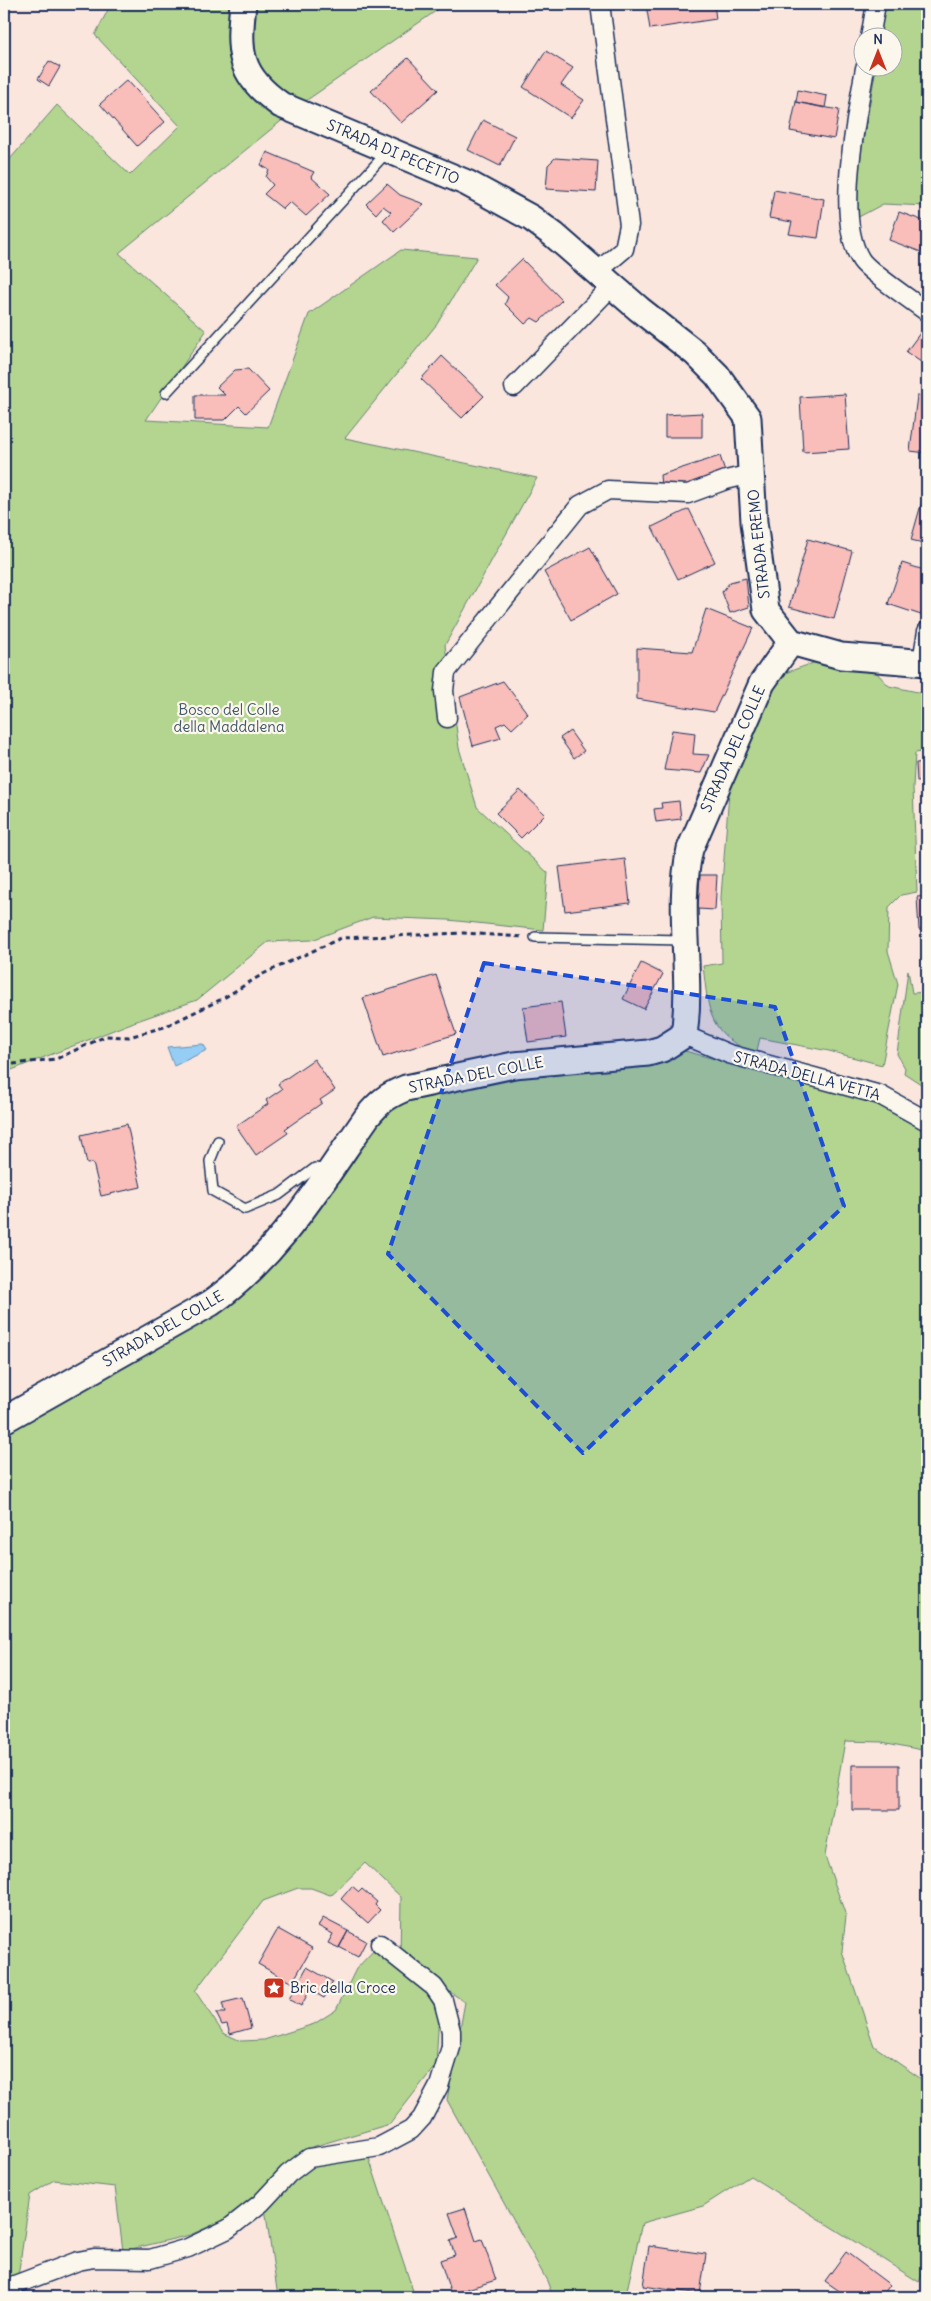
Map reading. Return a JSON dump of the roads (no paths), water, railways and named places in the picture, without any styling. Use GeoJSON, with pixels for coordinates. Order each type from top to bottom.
{"type":"FeatureCollection","features":[{"type":"Feature","properties":{"kind":"street","name":"STRADA DI PECETTO"},"geometry":{"type":"LineString","coordinates":[[242,4],[239,45],[246,68],[261,91],[281,105],[390,149],[467,183],[531,218],[695,353]]}},
{"type":"Feature","properties":{"kind":"street"},"geometry":{"type":"LineString","coordinates":[[514,387],[604,279],[624,249],[629,225],[600,4]]}},
{"type":"Feature","properties":{"kind":"street"},"geometry":{"type":"LineString","coordinates":[[872,28],[876,4]]}},
{"type":"Feature","properties":{"kind":"street"},"geometry":{"type":"LineString","coordinates":[[863,78],[846,206],[850,238],[861,262],[927,312]]}},
{"type":"Feature","properties":{"kind":"street","name":"STRADA EREMO"},"geometry":{"type":"LineString","coordinates":[[695,353],[717,375],[748,418],[754,522],[766,610],[791,642]]}},
{"type":"Feature","properties":{"kind":"street"},"geometry":{"type":"LineString","coordinates":[[447,718],[444,691],[446,672],[580,505],[608,490],[688,494],[726,480],[751,474]]}},
{"type":"Feature","properties":{"kind":"street"},"geometry":{"type":"LineString","coordinates":[[791,642],[841,656],[925,662],[927,631]]}},
{"type":"Feature","properties":{"kind":"street","name":"STRADA DEL COLLE"},"geometry":{"type":"LineString","coordinates":[[4,1420],[211,1303],[233,1288],[272,1250],[380,1101],[406,1088],[514,1065],[648,1053],[662,1049],[684,1035],[688,1009],[684,875],[690,849],[762,683],[791,642]]}},
{"type":"Feature","properties":{"kind":"street","name":"STRADA DELLA VETTA"},"geometry":{"type":"LineString","coordinates":[[684,1035],[729,1054],[880,1095],[927,1121]]}},
{"type":"Feature","properties":{"kind":"street"},"geometry":{"type":"LineString","coordinates":[[4,2289],[78,2260],[94,2258],[150,2259],[188,2248],[228,2229],[261,2203],[288,2174],[309,2158],[379,2147],[411,2130],[422,2118],[439,2086],[451,2047],[451,2031],[443,2000],[434,1987],[380,1944]]}},
{"type":"Feature","properties":{"kind":"lane"},"geometry":{"type":"LineString","coordinates":[[166,393],[390,149]]}},
{"type":"Feature","properties":{"kind":"lane"},"geometry":{"type":"LineString","coordinates":[[535,938],[686,940]]}},
{"type":"Feature","properties":{"kind":"lane"},"geometry":{"type":"LineString","coordinates":[[218,1141],[210,1161],[213,1191],[245,1209],[279,1195],[315,1168],[330,1170]]}},
{"type":"Feature","properties":{"kind":"water"},"geometry":{"type":"Polygon","coordinates":[[[203,1044],[207,1050],[174,1066],[167,1047],[203,1044]]]}},
{"type":"Feature","properties":{"kind":"place","name":"Bric della Croce"},"geometry":{"type":"Point","coordinates":[274,1988]}},
{"type":"Feature","properties":{"kind":"park label","name":"Bosco del Colle della Maddalena"},"geometry":{"type":"Point","coordinates":[229,718]}}]}
